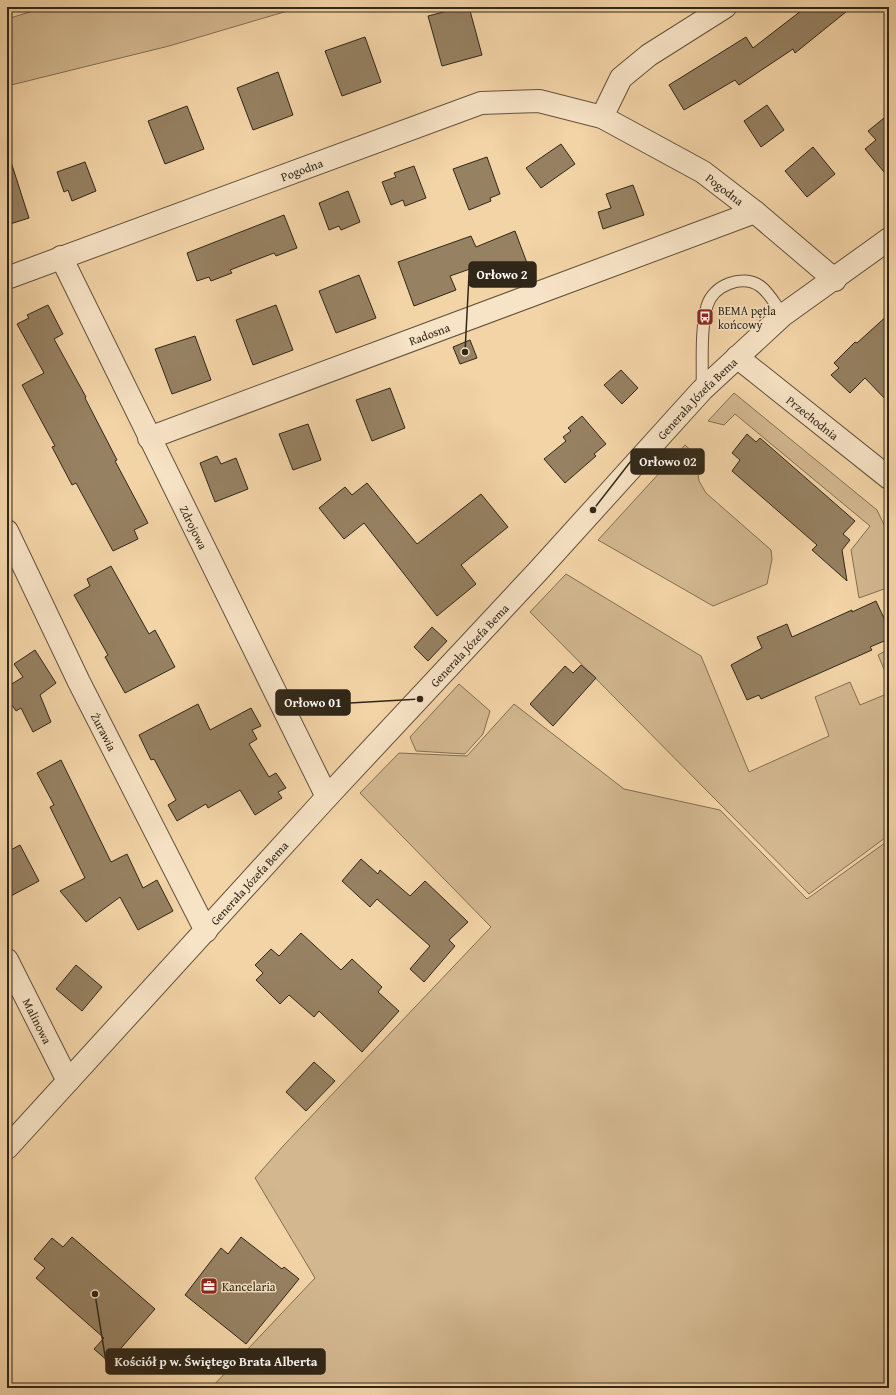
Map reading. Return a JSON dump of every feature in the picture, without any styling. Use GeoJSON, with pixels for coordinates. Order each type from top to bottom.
{"type":"FeatureCollection","features":[{"type":"Feature","properties":{"kind":"street"},"geometry":{"type":"LineString","coordinates":[[602,117],[621,78],[649,55],[725,7]]}},
{"type":"Feature","properties":{"kind":"street","name":"Pogodna"},"geometry":{"type":"LineString","coordinates":[[7,278],[480,103],[539,101],[602,117],[703,172],[755,212],[835,280]]}},
{"type":"Feature","properties":{"kind":"street","name":"Radosna"},"geometry":{"type":"LineString","coordinates":[[149,438],[755,212]]}},
{"type":"Feature","properties":{"kind":"street","name":"Generała Józefa Bema"},"geometry":{"type":"LineString","coordinates":[[7,1148],[327,797],[528,582],[702,390],[783,315],[835,280],[889,240]]}},
{"type":"Feature","properties":{"kind":"street","name":"Zdrojowa"},"geometry":{"type":"LineString","coordinates":[[61,257],[327,797]]}},
{"type":"Feature","properties":{"kind":"street","name":"Przechodnia"},"geometry":{"type":"LineString","coordinates":[[737,357],[889,478]]}},
{"type":"Feature","properties":{"kind":"street","name":"Żurawia"},"geometry":{"type":"LineString","coordinates":[[7,531],[79,682],[206,931]]}},
{"type":"Feature","properties":{"kind":"street","name":"Malinowa"},"geometry":{"type":"LineString","coordinates":[[7,960],[68,1081]]}},
{"type":"Feature","properties":{"kind":"lane"},"geometry":{"type":"LineString","coordinates":[[702,390],[705,317],[708,304],[716,291],[732,282],[747,281],[756,284],[761,286],[783,315]]}},
{"type":"Feature","properties":{"kind":"shaded area"},"geometry":{"type":"Polygon","coordinates":[[[46,7],[301,7],[169,46],[7,86],[7,19],[46,7]]]}},
{"type":"Feature","properties":{"kind":"shaded area"},"geometry":{"type":"Polygon","coordinates":[[[734,393],[877,510],[889,535],[889,600],[884,589],[859,598],[851,550],[870,526],[735,414],[724,425],[708,421],[734,393]]]}},
{"type":"Feature","properties":{"kind":"shaded area"},"geometry":{"type":"Polygon","coordinates":[[[685,445],[695,454],[699,481],[706,493],[771,550],[772,559],[767,584],[713,606],[598,540],[685,445]]]}},
{"type":"Feature","properties":{"kind":"shaded area"},"geometry":{"type":"Polygon","coordinates":[[[566,574],[701,656],[749,772],[829,736],[815,697],[850,682],[860,705],[889,693],[889,835],[809,894],[530,612],[566,574]]]}},
{"type":"Feature","properties":{"kind":"shaded area"},"geometry":{"type":"Polygon","coordinates":[[[889,649],[889,681],[878,655],[889,649]]]}},
{"type":"Feature","properties":{"kind":"shaded area"},"geometry":{"type":"Polygon","coordinates":[[[459,684],[490,711],[483,734],[465,754],[416,751],[410,737],[459,684]]]}},
{"type":"Feature","properties":{"kind":"shaded area"},"geometry":{"type":"Polygon","coordinates":[[[514,704],[624,789],[720,810],[807,899],[889,840],[889,1388],[211,1388],[315,1278],[255,1178],[284,1145],[491,927],[360,793],[399,753],[467,756],[514,704]]]}},
{"type":"Feature","properties":{"kind":"building"},"geometry":{"type":"Polygon","coordinates":[[[463,7],[469,7],[482,55],[442,66],[428,16],[463,7]]]}},
{"type":"Feature","properties":{"kind":"building"},"geometry":{"type":"Polygon","coordinates":[[[806,7],[852,7],[795,53],[793,49],[739,85],[735,80],[684,110],[669,85],[746,37],[753,48],[806,7]]]}},
{"type":"Feature","properties":{"kind":"building"},"geometry":{"type":"Polygon","coordinates":[[[365,37],[381,82],[342,96],[325,51],[365,37]]]}},
{"type":"Feature","properties":{"kind":"building"},"geometry":{"type":"Polygon","coordinates":[[[278,72],[293,115],[253,130],[237,88],[278,72]]]}},
{"type":"Feature","properties":{"kind":"building"},"geometry":{"type":"Polygon","coordinates":[[[767,105],[784,130],[761,147],[744,121],[767,105]]]}},
{"type":"Feature","properties":{"kind":"building"},"geometry":{"type":"Polygon","coordinates":[[[187,106],[204,149],[165,164],[148,121],[187,106]]]}},
{"type":"Feature","properties":{"kind":"building"},"geometry":{"type":"Polygon","coordinates":[[[889,114],[889,178],[865,149],[876,140],[868,131],[889,114]]]}},
{"type":"Feature","properties":{"kind":"building"},"geometry":{"type":"Polygon","coordinates":[[[561,144],[575,164],[541,188],[526,168],[561,144]]]}},
{"type":"Feature","properties":{"kind":"building"},"geometry":{"type":"Polygon","coordinates":[[[813,147],[835,174],[807,197],[785,171],[813,147]]]}},
{"type":"Feature","properties":{"kind":"building"},"geometry":{"type":"Polygon","coordinates":[[[487,157],[500,194],[490,198],[491,201],[469,210],[453,169],[487,157]]]}},
{"type":"Feature","properties":{"kind":"building"},"geometry":{"type":"Polygon","coordinates":[[[11,162],[29,218],[7,225],[7,163],[11,162]]]}},
{"type":"Feature","properties":{"kind":"building"},"geometry":{"type":"Polygon","coordinates":[[[85,162],[96,191],[72,201],[68,190],[64,192],[57,172],[85,162]]]}},
{"type":"Feature","properties":{"kind":"building"},"geometry":{"type":"Polygon","coordinates":[[[414,166],[426,198],[405,206],[403,200],[391,205],[382,182],[396,177],[394,173],[414,166]]]}},
{"type":"Feature","properties":{"kind":"building"},"geometry":{"type":"Polygon","coordinates":[[[633,185],[644,215],[603,229],[598,212],[611,208],[606,194],[633,185]]]}},
{"type":"Feature","properties":{"kind":"building"},"geometry":{"type":"Polygon","coordinates":[[[348,191],[360,222],[341,230],[339,226],[329,230],[319,203],[348,191]]]}},
{"type":"Feature","properties":{"kind":"building"},"geometry":{"type":"Polygon","coordinates":[[[284,215],[297,248],[276,256],[274,253],[230,270],[232,273],[211,281],[209,277],[197,281],[187,253],[284,215]]]}},
{"type":"Feature","properties":{"kind":"building"},"geometry":{"type":"Polygon","coordinates":[[[515,231],[527,263],[507,270],[505,266],[493,271],[490,262],[450,276],[456,290],[414,306],[398,262],[471,236],[476,247],[515,231]]]}},
{"type":"Feature","properties":{"kind":"building"},"geometry":{"type":"Polygon","coordinates":[[[359,275],[376,318],[336,333],[319,291],[359,275]]]}},
{"type":"Feature","properties":{"kind":"building"},"geometry":{"type":"Polygon","coordinates":[[[48,305],[63,334],[54,339],[86,397],[85,398],[117,460],[115,461],[148,523],[134,530],[138,539],[113,551],[76,483],[72,485],[52,447],[55,446],[22,385],[44,373],[17,324],[29,318],[27,315],[48,305]]]}},
{"type":"Feature","properties":{"kind":"building"},"geometry":{"type":"Polygon","coordinates":[[[276,305],[293,350],[253,365],[236,320],[276,305]]]}},
{"type":"Feature","properties":{"kind":"building"},"geometry":{"type":"Polygon","coordinates":[[[889,314],[889,403],[865,378],[850,393],[831,375],[839,368],[834,363],[855,342],[857,343],[889,314]]]}},
{"type":"Feature","properties":{"kind":"building"},"geometry":{"type":"Polygon","coordinates":[[[195,336],[211,380],[172,394],[155,349],[195,336]]]}},
{"type":"Feature","properties":{"kind":"building"},"geometry":{"type":"Polygon","coordinates":[[[470,340],[477,358],[460,364],[453,347],[470,340]]]}},
{"type":"Feature","properties":{"kind":"building"},"geometry":{"type":"Polygon","coordinates":[[[621,370],[638,388],[622,404],[604,385],[621,370]]]}},
{"type":"Feature","properties":{"kind":"building"},"geometry":{"type":"Polygon","coordinates":[[[390,388],[405,428],[372,441],[356,400],[390,388]]]}},
{"type":"Feature","properties":{"kind":"building"},"geometry":{"type":"Polygon","coordinates":[[[582,416],[606,444],[594,454],[596,456],[565,483],[544,459],[566,441],[563,437],[571,431],[568,428],[582,416]]]}},
{"type":"Feature","properties":{"kind":"building"},"geometry":{"type":"Polygon","coordinates":[[[308,424],[321,460],[293,470],[279,434],[308,424]]]}},
{"type":"Feature","properties":{"kind":"building"},"geometry":{"type":"Polygon","coordinates":[[[747,434],[756,442],[760,438],[855,521],[843,534],[850,540],[842,550],[847,581],[812,550],[817,545],[732,471],[740,460],[732,453],[747,434]]]}},
{"type":"Feature","properties":{"kind":"building"},"geometry":{"type":"Polygon","coordinates":[[[217,456],[221,464],[236,458],[248,489],[215,502],[200,463],[217,456]]]}},
{"type":"Feature","properties":{"kind":"building"},"geometry":{"type":"Polygon","coordinates":[[[367,483],[417,544],[481,494],[508,527],[461,565],[476,584],[437,616],[364,523],[344,539],[319,508],[345,487],[352,495],[367,483]]]}},
{"type":"Feature","properties":{"kind":"building"},"geometry":{"type":"Polygon","coordinates":[[[111,566],[149,634],[155,630],[175,667],[125,693],[105,657],[108,655],[74,595],[90,586],[87,579],[111,566]]]}},
{"type":"Feature","properties":{"kind":"building"},"geometry":{"type":"Polygon","coordinates":[[[876,601],[889,629],[889,639],[870,647],[872,650],[761,699],[759,695],[747,700],[731,665],[762,648],[757,637],[787,624],[792,637],[876,601]]]}},
{"type":"Feature","properties":{"kind":"building"},"geometry":{"type":"Polygon","coordinates":[[[432,627],[447,641],[428,661],[414,647],[432,627]]]}},
{"type":"Feature","properties":{"kind":"building"},"geometry":{"type":"Polygon","coordinates":[[[35,650],[56,683],[40,695],[51,722],[33,732],[21,708],[16,711],[7,698],[7,687],[23,677],[14,664],[35,650]]]}},
{"type":"Feature","properties":{"kind":"building"},"geometry":{"type":"Polygon","coordinates":[[[581,665],[596,678],[553,726],[530,704],[565,666],[573,673],[581,665]]]}},
{"type":"Feature","properties":{"kind":"building"},"geometry":{"type":"Polygon","coordinates":[[[198,704],[210,730],[251,708],[261,726],[252,730],[257,739],[249,744],[269,777],[276,773],[286,788],[278,792],[282,798],[255,815],[240,790],[208,808],[206,804],[177,821],[168,805],[176,800],[154,759],[151,760],[139,735],[198,704]]]}},
{"type":"Feature","properties":{"kind":"building"},"geometry":{"type":"Polygon","coordinates":[[[61,760],[111,862],[127,854],[143,888],[157,880],[173,911],[138,930],[120,897],[86,922],[60,891],[85,878],[50,807],[54,805],[37,773],[61,760]]]}},
{"type":"Feature","properties":{"kind":"building"},"geometry":{"type":"Polygon","coordinates":[[[20,845],[39,881],[7,898],[7,852],[20,845]]]}},
{"type":"Feature","properties":{"kind":"building"},"geometry":{"type":"Polygon","coordinates":[[[361,859],[378,874],[380,870],[410,896],[425,881],[468,922],[449,940],[455,946],[424,982],[410,969],[430,946],[377,899],[370,907],[342,881],[361,859]]]}},
{"type":"Feature","properties":{"kind":"building"},"geometry":{"type":"Polygon","coordinates":[[[301,933],[341,970],[352,959],[382,987],[378,992],[399,1011],[362,1052],[319,1011],[314,1017],[289,995],[280,1004],[256,980],[263,973],[255,965],[271,949],[279,956],[301,933]]]}},
{"type":"Feature","properties":{"kind":"building"},"geometry":{"type":"Polygon","coordinates":[[[76,965],[102,987],[82,1011],[56,989],[76,965]]]}},
{"type":"Feature","properties":{"kind":"building"},"geometry":{"type":"Polygon","coordinates":[[[314,1062],[335,1081],[306,1111],[286,1092],[314,1062]]]}},
{"type":"Feature","properties":{"kind":"building"},"geometry":{"type":"Polygon","coordinates":[[[72,1237],[155,1309],[109,1362],[94,1349],[104,1338],[36,1278],[45,1268],[34,1259],[52,1238],[63,1247],[72,1237]]]}},
{"type":"Feature","properties":{"kind":"building"},"geometry":{"type":"Polygon","coordinates":[[[241,1237],[282,1269],[284,1267],[299,1279],[246,1344],[185,1295],[221,1248],[228,1254],[241,1237]]]}},
{"type":"Feature","properties":{"kind":"place","name":"BEMA pętla końcowy"},"geometry":{"type":"Point","coordinates":[705,317]}},
{"type":"Feature","properties":{"kind":"place","name":"Orłowo 2"},"geometry":{"type":"Point","coordinates":[465,352]}},
{"type":"Feature","properties":{"kind":"place","name":"Orłowo 02"},"geometry":{"type":"Point","coordinates":[593,510]}},
{"type":"Feature","properties":{"kind":"place","name":"Orłowo 01"},"geometry":{"type":"Point","coordinates":[420,699]}},
{"type":"Feature","properties":{"kind":"place","name":"Kancelaria"},"geometry":{"type":"Point","coordinates":[209,1286]}},
{"type":"Feature","properties":{"kind":"place","name":"Kościół p w. Świętego Brata Alberta"},"geometry":{"type":"Point","coordinates":[95,1294]}}]}
